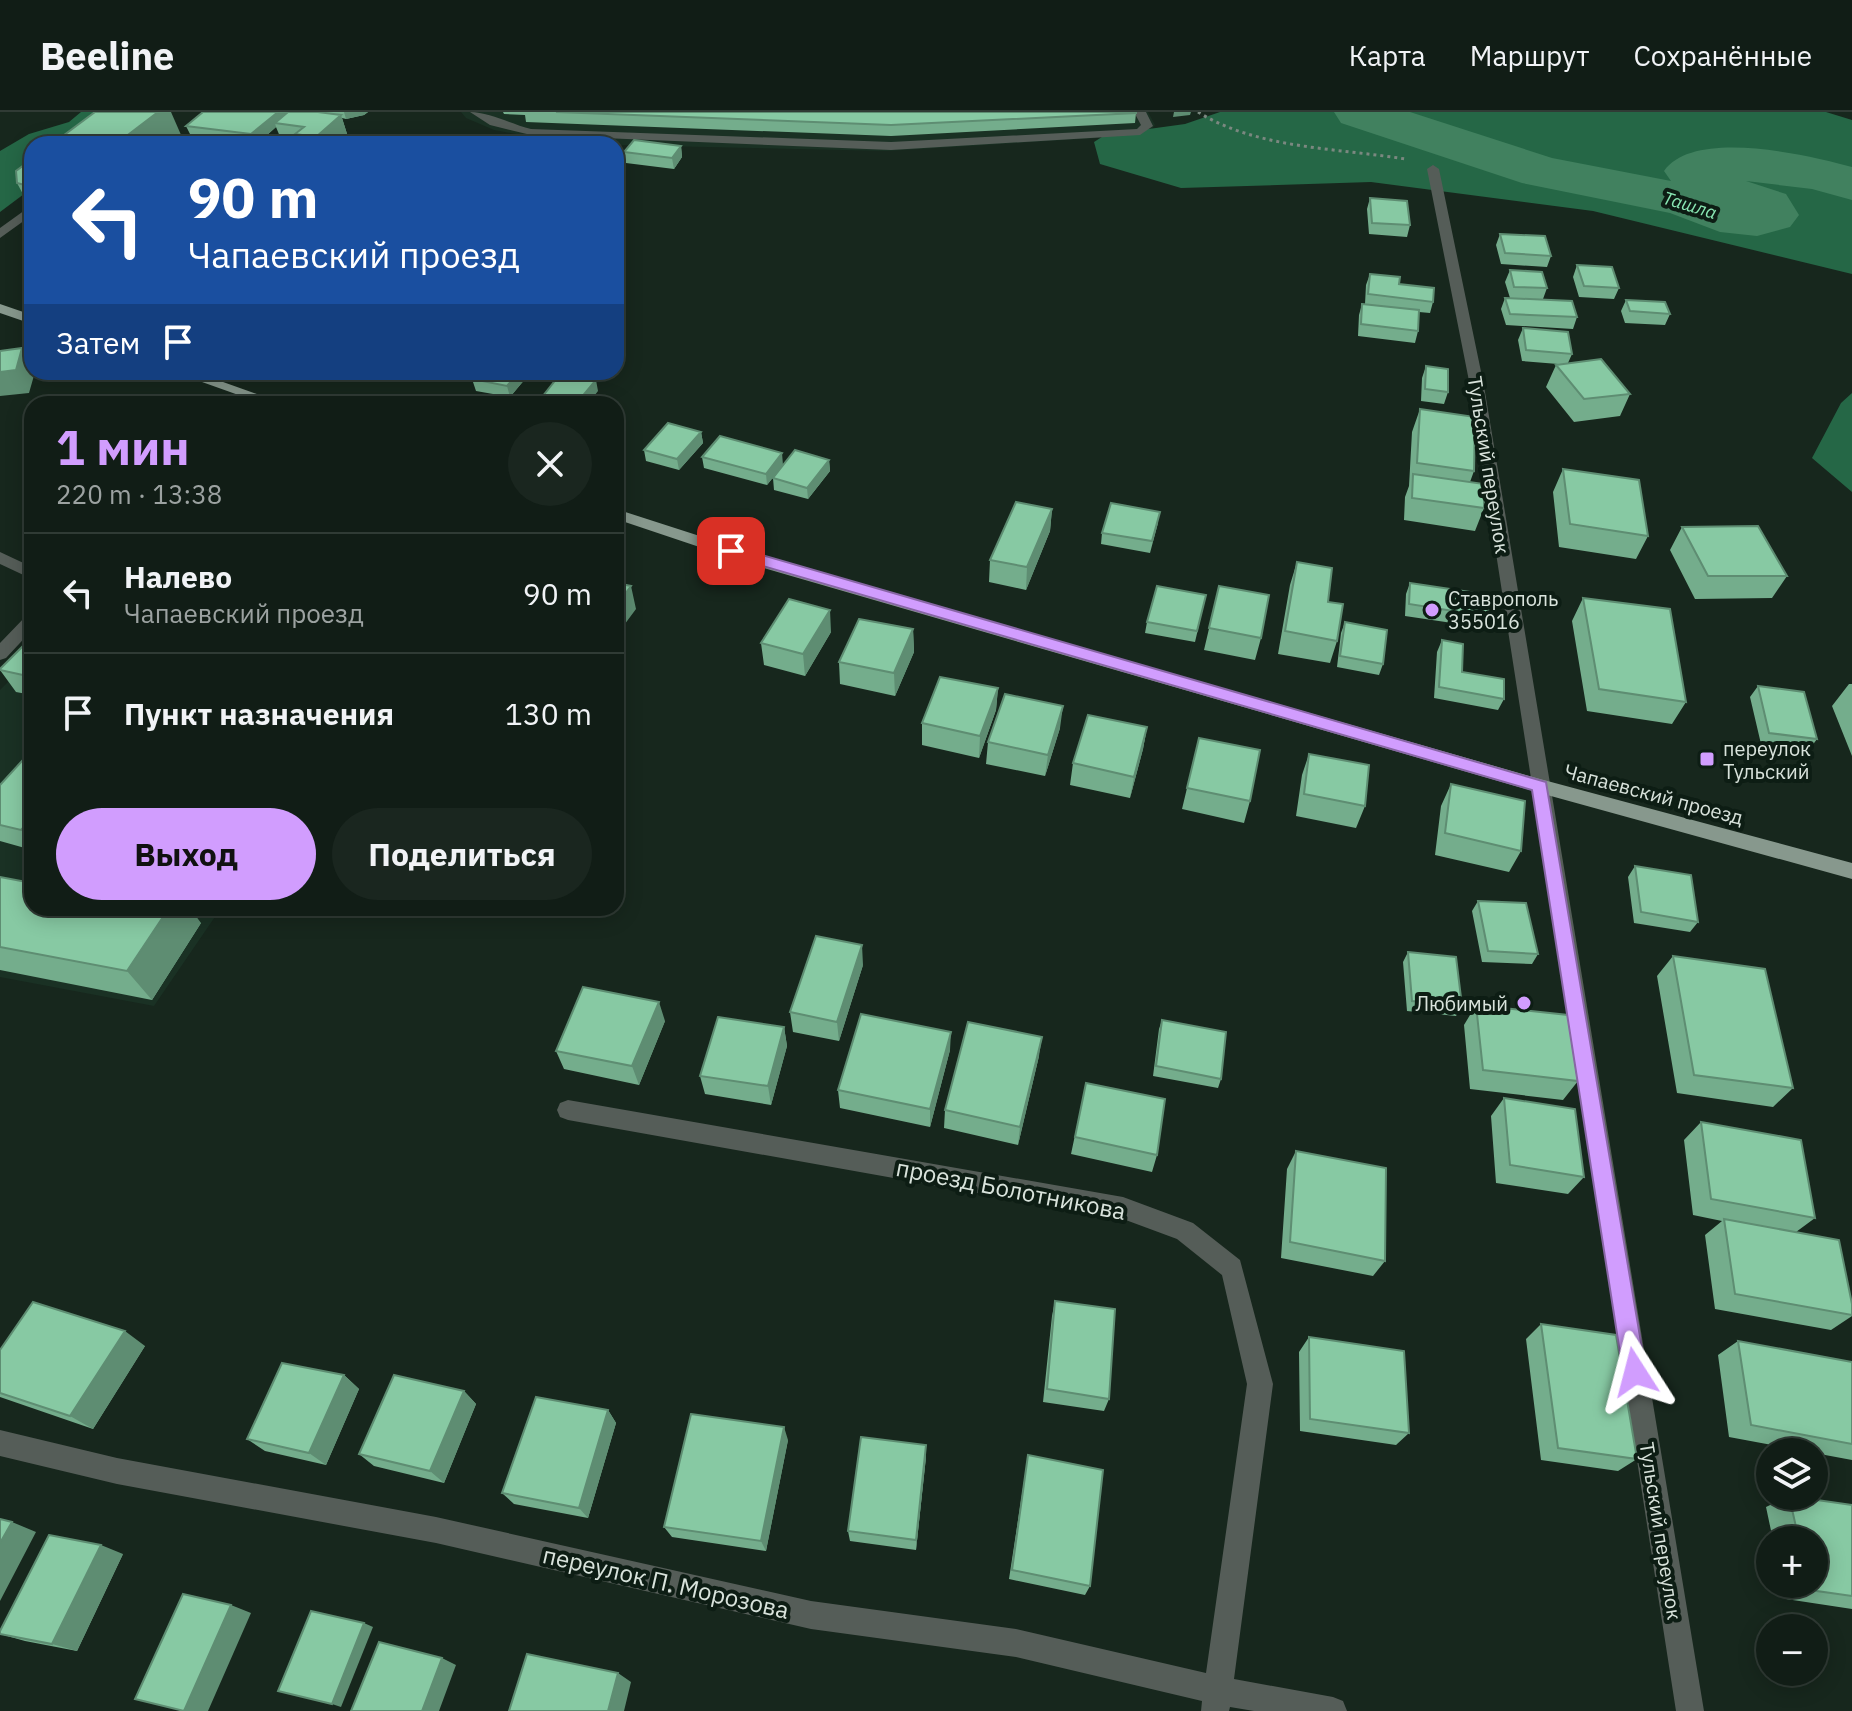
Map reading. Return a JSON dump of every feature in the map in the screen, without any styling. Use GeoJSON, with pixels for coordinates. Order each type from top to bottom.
{"type":"FeatureCollection","features":[{"type":"Feature","properties":{"kind":"main road"},"geometry":{"type":"LineString","coordinates":[[0,308],[24,317]]}},
{"type":"Feature","properties":{"kind":"main road"},"geometry":{"type":"LineString","coordinates":[[200,380],[239,396]]}},
{"type":"Feature","properties":{"kind":"main road","name":"Чапаевский проезд"},"geometry":{"type":"LineString","coordinates":[[624,517],[759,561],[1540,786],[1852,871]]}},
{"type":"Feature","properties":{"kind":"street"},"geometry":{"type":"LineString","coordinates":[[476,112],[494,123],[531,132],[891,146],[1140,132],[1147,126],[1140,112]]}},
{"type":"Feature","properties":{"kind":"street","name":"Тульский переулок"},"geometry":{"type":"LineString","coordinates":[[1433,169],[1477,386],[1690,1711]]}},
{"type":"Feature","properties":{"kind":"street"},"geometry":{"type":"LineString","coordinates":[[0,234],[24,215]]}},
{"type":"Feature","properties":{"kind":"street"},"geometry":{"type":"LineString","coordinates":[[0,557],[24,570]]}},
{"type":"Feature","properties":{"kind":"street"},"geometry":{"type":"LineString","coordinates":[[0,654],[24,628]]}},
{"type":"Feature","properties":{"kind":"street","name":"проезд Болотникова"},"geometry":{"type":"LineString","coordinates":[[568,1110],[1123,1208],[1185,1231],[1232,1268],[1260,1384],[1216,1701]]}},
{"type":"Feature","properties":{"kind":"street","name":"переулок П. Морозова"},"geometry":{"type":"LineString","coordinates":[[0,1443],[117,1471],[436,1530],[811,1615],[1016,1643],[1216,1701],[1333,1711]]}},
{"type":"Feature","properties":{"kind":"path"},"geometry":{"type":"LineString","coordinates":[[1198,112],[1215,126],[1259,137],[1407,159]]}},
{"type":"Feature","properties":{"kind":"shaded area"},"geometry":{"type":"Polygon","coordinates":[[[461,112],[1148,112],[1155,125],[1147,135],[887,151],[624,145],[624,136],[526,136],[494,130],[466,118],[461,112]]]}},
{"type":"Feature","properties":{"kind":"shaded area"},"geometry":{"type":"Polygon","coordinates":[[[24,666],[24,916],[216,916],[154,1006],[0,977],[0,690],[24,666]]]}},
{"type":"Feature","properties":{"kind":"green space"},"geometry":{"type":"Polygon","coordinates":[[[81,112],[132,112],[100,136],[26,136],[69,122],[81,112]]]}},
{"type":"Feature","properties":{"kind":"green space"},"geometry":{"type":"Polygon","coordinates":[[[1220,112],[1826,112],[1852,120],[1852,274],[1593,211],[1371,182],[1181,188],[1100,164],[1094,142],[1105,135],[1185,124],[1220,112]]]}},
{"type":"Feature","properties":{"kind":"green space"},"geometry":{"type":"Polygon","coordinates":[[[24,137],[24,194],[0,212],[0,151],[24,137]]]}},
{"type":"Feature","properties":{"kind":"green space"},"geometry":{"type":"Polygon","coordinates":[[[1852,393],[1852,492],[1812,458],[1841,403],[1852,393]]]}},
{"type":"Feature","properties":{"kind":"building"},"geometry":{"type":"Polygon","coordinates":[[[95,112],[158,112],[126,136],[63,136],[95,112]]]}},
{"type":"Feature","properties":{"kind":"building"},"geometry":{"type":"Polygon","coordinates":[[[203,112],[278,112],[251,134],[186,126],[203,112]]]}},
{"type":"Feature","properties":{"kind":"building"},"geometry":{"type":"Polygon","coordinates":[[[288,112],[341,115],[317,136],[295,134],[304,127],[275,123],[288,112]]]}},
{"type":"Feature","properties":{"kind":"building"},"geometry":{"type":"Polygon","coordinates":[[[556,112],[1136,112],[1136,113],[891,125],[556,112]]]}},
{"type":"Feature","properties":{"kind":"building"},"geometry":{"type":"Polygon","coordinates":[[[634,140],[681,146],[672,158],[624,152],[634,140]]]}},
{"type":"Feature","properties":{"kind":"building"},"geometry":{"type":"Polygon","coordinates":[[[24,165],[24,185],[17,183],[16,171],[24,165]]]}},
{"type":"Feature","properties":{"kind":"building"},"geometry":{"type":"Polygon","coordinates":[[[1370,198],[1407,201],[1410,225],[1372,223],[1370,198]]]}},
{"type":"Feature","properties":{"kind":"building"},"geometry":{"type":"Polygon","coordinates":[[[1500,234],[1545,236],[1551,256],[1505,253],[1500,234]]]}},
{"type":"Feature","properties":{"kind":"building"},"geometry":{"type":"Polygon","coordinates":[[[1577,265],[1612,267],[1619,288],[1584,286],[1577,265]]]}},
{"type":"Feature","properties":{"kind":"building"},"geometry":{"type":"Polygon","coordinates":[[[1510,270],[1542,272],[1547,288],[1514,287],[1510,270]]]}},
{"type":"Feature","properties":{"kind":"building"},"geometry":{"type":"Polygon","coordinates":[[[1370,274],[1400,277],[1399,284],[1434,288],[1433,302],[1368,294],[1370,274]]]}},
{"type":"Feature","properties":{"kind":"building"},"geometry":{"type":"Polygon","coordinates":[[[1505,298],[1572,301],[1577,317],[1510,314],[1505,298]]]}},
{"type":"Feature","properties":{"kind":"building"},"geometry":{"type":"Polygon","coordinates":[[[1626,300],[1665,302],[1670,314],[1630,311],[1626,300]]]}},
{"type":"Feature","properties":{"kind":"building"},"geometry":{"type":"Polygon","coordinates":[[[1362,304],[1419,310],[1418,331],[1361,324],[1362,304]]]}},
{"type":"Feature","properties":{"kind":"building"},"geometry":{"type":"Polygon","coordinates":[[[1523,328],[1568,332],[1572,354],[1526,350],[1523,328]]]}},
{"type":"Feature","properties":{"kind":"building"},"geometry":{"type":"Polygon","coordinates":[[[22,348],[16,370],[0,372],[0,351],[22,348]]]}},
{"type":"Feature","properties":{"kind":"building"},"geometry":{"type":"Polygon","coordinates":[[[1601,359],[1630,394],[1584,399],[1556,365],[1601,359]]]}},
{"type":"Feature","properties":{"kind":"building"},"geometry":{"type":"Polygon","coordinates":[[[1426,366],[1448,369],[1448,392],[1425,389],[1426,366]]]}},
{"type":"Feature","properties":{"kind":"building"},"geometry":{"type":"Polygon","coordinates":[[[477,380],[512,380],[507,386],[477,380]]]}},
{"type":"Feature","properties":{"kind":"building"},"geometry":{"type":"Polygon","coordinates":[[[556,380],[596,380],[583,396],[543,396],[556,380]]]}},
{"type":"Feature","properties":{"kind":"building"},"geometry":{"type":"Polygon","coordinates":[[[1420,409],[1475,417],[1474,471],[1417,463],[1420,409]]]}},
{"type":"Feature","properties":{"kind":"building"},"geometry":{"type":"Polygon","coordinates":[[[668,423],[701,432],[677,459],[644,450],[668,423]]]}},
{"type":"Feature","properties":{"kind":"building"},"geometry":{"type":"Polygon","coordinates":[[[720,436],[782,453],[766,474],[702,457],[720,436]]]}},
{"type":"Feature","properties":{"kind":"building"},"geometry":{"type":"Polygon","coordinates":[[[795,450],[829,460],[807,488],[773,478],[795,450]]]}},
{"type":"Feature","properties":{"kind":"building"},"geometry":{"type":"Polygon","coordinates":[[[1563,469],[1639,480],[1648,536],[1570,524],[1563,469]]]}},
{"type":"Feature","properties":{"kind":"building"},"geometry":{"type":"Polygon","coordinates":[[[1413,474],[1484,484],[1484,508],[1412,498],[1413,474]]]}},
{"type":"Feature","properties":{"kind":"building"},"geometry":{"type":"Polygon","coordinates":[[[1016,502],[1052,509],[1027,567],[990,560],[1016,502]]]}},
{"type":"Feature","properties":{"kind":"building"},"geometry":{"type":"Polygon","coordinates":[[[1111,503],[1160,512],[1152,541],[1102,533],[1111,503]]]}},
{"type":"Feature","properties":{"kind":"building"},"geometry":{"type":"Polygon","coordinates":[[[1758,526],[1787,576],[1708,576],[1682,527],[1758,526]]]}},
{"type":"Feature","properties":{"kind":"building"},"geometry":{"type":"Polygon","coordinates":[[[1297,562],[1332,568],[1328,602],[1343,604],[1337,641],[1285,631],[1297,562]]]}},
{"type":"Feature","properties":{"kind":"building"},"geometry":{"type":"Polygon","coordinates":[[[1410,583],[1491,595],[1491,617],[1409,604],[1410,583]]]}},
{"type":"Feature","properties":{"kind":"building"},"geometry":{"type":"Polygon","coordinates":[[[1157,586],[1206,595],[1197,631],[1147,622],[1157,586]]]}},
{"type":"Feature","properties":{"kind":"building"},"geometry":{"type":"Polygon","coordinates":[[[1219,586],[1269,595],[1261,638],[1209,628],[1219,586]]]}},
{"type":"Feature","properties":{"kind":"building"},"geometry":{"type":"Polygon","coordinates":[[[1583,598],[1670,609],[1686,702],[1599,689],[1583,598]]]}},
{"type":"Feature","properties":{"kind":"building"},"geometry":{"type":"Polygon","coordinates":[[[789,599],[830,610],[803,654],[761,643],[789,599]]]}},
{"type":"Feature","properties":{"kind":"building"},"geometry":{"type":"Polygon","coordinates":[[[859,619],[913,629],[894,673],[839,662],[859,619]]]}},
{"type":"Feature","properties":{"kind":"building"},"geometry":{"type":"Polygon","coordinates":[[[1345,622],[1387,630],[1383,664],[1340,656],[1345,622]]]}},
{"type":"Feature","properties":{"kind":"building"},"geometry":{"type":"Polygon","coordinates":[[[1442,640],[1463,644],[1462,672],[1504,679],[1504,699],[1439,687],[1442,640]]]}},
{"type":"Feature","properties":{"kind":"building"},"geometry":{"type":"Polygon","coordinates":[[[24,645],[24,675],[0,669],[24,645]]]}},
{"type":"Feature","properties":{"kind":"building"},"geometry":{"type":"Polygon","coordinates":[[[940,677],[998,688],[980,736],[922,723],[940,677]]]}},
{"type":"Feature","properties":{"kind":"building"},"geometry":{"type":"Polygon","coordinates":[[[1758,686],[1804,692],[1817,739],[1769,733],[1758,686]]]}},
{"type":"Feature","properties":{"kind":"building"},"geometry":{"type":"Polygon","coordinates":[[[1005,694],[1063,706],[1048,755],[988,742],[1005,694]]]}},
{"type":"Feature","properties":{"kind":"building"},"geometry":{"type":"Polygon","coordinates":[[[1088,715],[1147,727],[1134,777],[1073,763],[1088,715]]]}},
{"type":"Feature","properties":{"kind":"building"},"geometry":{"type":"Polygon","coordinates":[[[1199,738],[1260,750],[1250,801],[1187,788],[1199,738]]]}},
{"type":"Feature","properties":{"kind":"building"},"geometry":{"type":"Polygon","coordinates":[[[1309,754],[1369,765],[1365,806],[1304,794],[1309,754]]]}},
{"type":"Feature","properties":{"kind":"building"},"geometry":{"type":"Polygon","coordinates":[[[24,759],[24,827],[21,830],[0,825],[0,785],[24,759]]]}},
{"type":"Feature","properties":{"kind":"building"},"geometry":{"type":"Polygon","coordinates":[[[1451,784],[1525,801],[1521,851],[1445,833],[1451,784]]]}},
{"type":"Feature","properties":{"kind":"building"},"geometry":{"type":"Polygon","coordinates":[[[1635,866],[1691,875],[1698,922],[1641,912],[1635,866]]]}},
{"type":"Feature","properties":{"kind":"building"},"geometry":{"type":"Polygon","coordinates":[[[0,877],[24,882],[24,916],[164,916],[127,971],[0,947],[0,877]]]}},
{"type":"Feature","properties":{"kind":"building"},"geometry":{"type":"Polygon","coordinates":[[[1478,901],[1526,903],[1538,954],[1488,951],[1478,901]]]}},
{"type":"Feature","properties":{"kind":"building"},"geometry":{"type":"Polygon","coordinates":[[[816,936],[862,945],[837,1022],[790,1012],[816,936]]]}},
{"type":"Feature","properties":{"kind":"building"},"geometry":{"type":"Polygon","coordinates":[[[1408,952],[1456,957],[1462,1006],[1412,1001],[1408,952]]]}},
{"type":"Feature","properties":{"kind":"building"},"geometry":{"type":"Polygon","coordinates":[[[1673,956],[1765,969],[1793,1088],[1694,1075],[1673,956]]]}},
{"type":"Feature","properties":{"kind":"building"},"geometry":{"type":"Polygon","coordinates":[[[583,987],[659,1002],[632,1066],[556,1051],[583,987]]]}},
{"type":"Feature","properties":{"kind":"building"},"geometry":{"type":"Polygon","coordinates":[[[1476,1005],[1568,1015],[1578,1081],[1483,1070],[1476,1005]]]}},
{"type":"Feature","properties":{"kind":"building"},"geometry":{"type":"Polygon","coordinates":[[[861,1014],[951,1032],[930,1109],[838,1090],[861,1014]]]}},
{"type":"Feature","properties":{"kind":"building"},"geometry":{"type":"Polygon","coordinates":[[[718,1017],[784,1027],[768,1086],[700,1076],[718,1017]]]}},
{"type":"Feature","properties":{"kind":"building"},"geometry":{"type":"Polygon","coordinates":[[[1162,1020],[1226,1032],[1221,1079],[1156,1066],[1162,1020]]]}},
{"type":"Feature","properties":{"kind":"building"},"geometry":{"type":"Polygon","coordinates":[[[968,1022],[1042,1037],[1020,1127],[945,1110],[968,1022]]]}},
{"type":"Feature","properties":{"kind":"building"},"geometry":{"type":"Polygon","coordinates":[[[1086,1083],[1165,1099],[1157,1155],[1075,1137],[1086,1083]]]}},
{"type":"Feature","properties":{"kind":"building"},"geometry":{"type":"Polygon","coordinates":[[[1504,1098],[1575,1109],[1584,1177],[1510,1165],[1504,1098]]]}},
{"type":"Feature","properties":{"kind":"building"},"geometry":{"type":"Polygon","coordinates":[[[1701,1122],[1801,1140],[1815,1218],[1711,1199],[1701,1122]]]}},
{"type":"Feature","properties":{"kind":"building"},"geometry":{"type":"Polygon","coordinates":[[[1296,1151],[1386,1168],[1385,1261],[1290,1242],[1296,1151]]]}},
{"type":"Feature","properties":{"kind":"building"},"geometry":{"type":"Polygon","coordinates":[[[1724,1219],[1839,1240],[1852,1315],[1735,1294],[1724,1219]]]}},
{"type":"Feature","properties":{"kind":"building"},"geometry":{"type":"Polygon","coordinates":[[[1055,1301],[1115,1309],[1109,1399],[1047,1389],[1055,1301]]]}},
{"type":"Feature","properties":{"kind":"building"},"geometry":{"type":"Polygon","coordinates":[[[33,1302],[125,1331],[70,1416],[0,1393],[0,1350],[33,1302]]]}},
{"type":"Feature","properties":{"kind":"building"},"geometry":{"type":"Polygon","coordinates":[[[1541,1324],[1616,1335],[1637,1459],[1558,1448],[1541,1324]]]}},
{"type":"Feature","properties":{"kind":"building"},"geometry":{"type":"Polygon","coordinates":[[[1309,1337],[1404,1351],[1409,1433],[1310,1419],[1309,1337]]]}},
{"type":"Feature","properties":{"kind":"building"},"geometry":{"type":"Polygon","coordinates":[[[1738,1341],[1852,1362],[1852,1444],[1751,1425],[1738,1341]]]}},
{"type":"Feature","properties":{"kind":"building"},"geometry":{"type":"Polygon","coordinates":[[[282,1363],[344,1375],[309,1453],[247,1439],[282,1363]]]}},
{"type":"Feature","properties":{"kind":"building"},"geometry":{"type":"Polygon","coordinates":[[[394,1375],[464,1391],[430,1471],[359,1454],[394,1375]]]}},
{"type":"Feature","properties":{"kind":"building"},"geometry":{"type":"Polygon","coordinates":[[[536,1397],[608,1410],[579,1508],[502,1493],[536,1397]]]}},
{"type":"Feature","properties":{"kind":"building"},"geometry":{"type":"Polygon","coordinates":[[[691,1414],[784,1427],[761,1541],[664,1527],[691,1414]]]}},
{"type":"Feature","properties":{"kind":"building"},"geometry":{"type":"Polygon","coordinates":[[[861,1437],[926,1445],[916,1540],[848,1531],[861,1437]]]}},
{"type":"Feature","properties":{"kind":"building"},"geometry":{"type":"Polygon","coordinates":[[[1028,1455],[1103,1470],[1090,1586],[1012,1570],[1028,1455]]]}},
{"type":"Feature","properties":{"kind":"building"},"geometry":{"type":"Polygon","coordinates":[[[1828,1502],[1852,1505],[1852,1596],[1828,1593],[1828,1526],[1796,1526],[1792,1510],[1828,1510],[1828,1502]]]}},
{"type":"Feature","properties":{"kind":"building"},"geometry":{"type":"Polygon","coordinates":[[[0,1519],[12,1522],[0,1543],[0,1519]]]}},
{"type":"Feature","properties":{"kind":"building"},"geometry":{"type":"Polygon","coordinates":[[[49,1535],[101,1545],[52,1644],[0,1634],[0,1631],[49,1535]]]}},
{"type":"Feature","properties":{"kind":"building"},"geometry":{"type":"Polygon","coordinates":[[[183,1594],[231,1605],[184,1711],[135,1699],[183,1594]]]}},
{"type":"Feature","properties":{"kind":"building"},"geometry":{"type":"Polygon","coordinates":[[[311,1611],[364,1623],[332,1704],[278,1691],[311,1611]]]}},
{"type":"Feature","properties":{"kind":"building"},"geometry":{"type":"Polygon","coordinates":[[[379,1642],[442,1658],[422,1711],[351,1711],[379,1642]]]}},
{"type":"Feature","properties":{"kind":"building"},"geometry":{"type":"Polygon","coordinates":[[[527,1654],[618,1673],[608,1711],[509,1711],[527,1654]]]}},
{"type":"Feature","properties":{"kind":"waterway","name":"Ташла"},"geometry":{"type":"LineString","coordinates":[[1359,112],[1541,172],[1685,200],[1720,215],[1757,219],[1771,215],[1767,206],[1703,185],[1691,171],[1717,162],[1817,174],[1852,184]]}},
{"type":"Feature","properties":{"kind":"place","name":"Ставрополь 355016"},"geometry":{"type":"Point","coordinates":[1432,610]}},
{"type":"Feature","properties":{"kind":"place","name":"переулок Тульский"},"geometry":{"type":"Point","coordinates":[1707,759]}},
{"type":"Feature","properties":{"kind":"place","name":"Любимый"},"geometry":{"type":"Point","coordinates":[1524,1003]}},
{"type":"Feature","properties":{"kind":"route"},"geometry":{"type":"LineString","coordinates":[[731,551],[1540,786],[1635,1372]]}}]}
